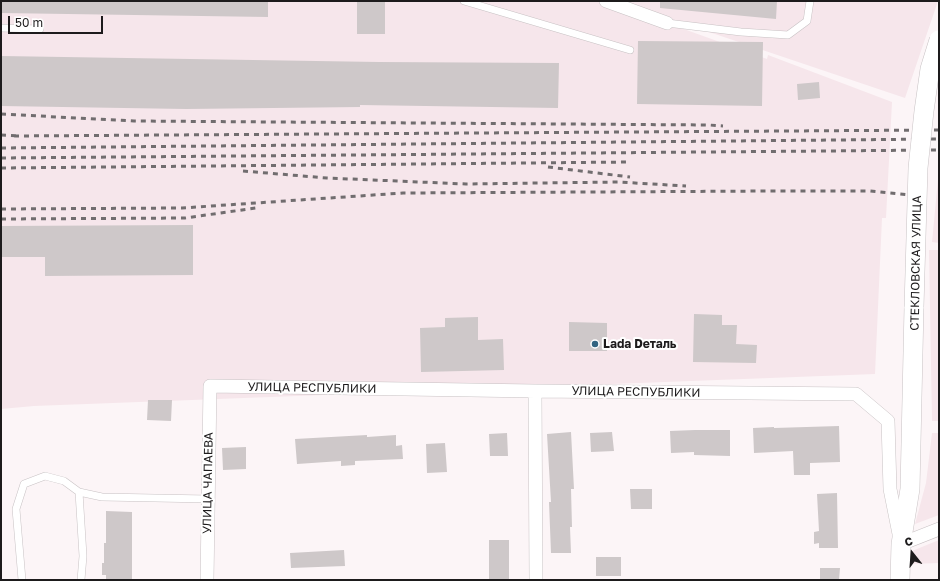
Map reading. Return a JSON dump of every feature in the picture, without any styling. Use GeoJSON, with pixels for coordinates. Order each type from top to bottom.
{"type":"FeatureCollection","features":[{"type":"Feature","properties":{"kind":"street"},"geometry":{"type":"LineString","coordinates":[[606,1],[668,23]]}},
{"type":"Feature","properties":{"kind":"street","name":"СТЕКЛОВСКАЯ УЛИЦА"},"geometry":{"type":"LineString","coordinates":[[900,580],[901,544],[910,489],[918,168],[930,69],[939,40]]}},
{"type":"Feature","properties":{"kind":"street","name":"УЛИЦА РЕСПУБЛИКИ"},"geometry":{"type":"LineString","coordinates":[[210,386],[856,394],[888,421],[890,489],[901,544]]}},
{"type":"Feature","properties":{"kind":"street","name":"УЛИЦА ЧАПАЕВА"},"geometry":{"type":"LineString","coordinates":[[207,580],[210,386]]}},
{"type":"Feature","properties":{"kind":"street"},"geometry":{"type":"LineString","coordinates":[[535,391],[536,580]]}},
{"type":"Feature","properties":{"kind":"street"},"geometry":{"type":"LineString","coordinates":[[901,544],[939,529]]}},
{"type":"Feature","properties":{"kind":"lane"},"geometry":{"type":"LineString","coordinates":[[464,1],[630,50]]}},
{"type":"Feature","properties":{"kind":"lane"},"geometry":{"type":"LineString","coordinates":[[668,23],[741,32],[788,35],[807,21],[810,1]]}},
{"type":"Feature","properties":{"kind":"lane"},"geometry":{"type":"LineString","coordinates":[[1,28],[40,29]]}},
{"type":"Feature","properties":{"kind":"lane"},"geometry":{"type":"LineString","coordinates":[[22,580],[16,509],[24,484],[45,476],[64,481],[79,492],[102,497],[208,499]]}},
{"type":"Feature","properties":{"kind":"lane"},"geometry":{"type":"LineString","coordinates":[[79,492],[83,556],[81,580]]}},
{"type":"Feature","properties":{"kind":"shaded area"},"geometry":{"type":"Polygon","coordinates":[[[1,1],[606,1],[767,59],[768,55],[892,102],[886,218],[882,218],[875,374],[34,406],[1,409],[1,1]]]}},
{"type":"Feature","properties":{"kind":"shaded area"},"geometry":{"type":"Polygon","coordinates":[[[617,1],[938,1],[905,98],[617,1]]]}},
{"type":"Feature","properties":{"kind":"shaded area"},"geometry":{"type":"Polygon","coordinates":[[[939,169],[939,243],[932,242],[939,169]]]}},
{"type":"Feature","properties":{"kind":"shaded area"},"geometry":{"type":"Polygon","coordinates":[[[929,250],[939,250],[939,421],[932,421],[929,250]]]}},
{"type":"Feature","properties":{"kind":"shaded area"},"geometry":{"type":"Polygon","coordinates":[[[932,433],[939,433],[939,515],[915,524],[926,483],[932,433]]]}},
{"type":"Feature","properties":{"kind":"shaded area"},"geometry":{"type":"Polygon","coordinates":[[[939,540],[939,563],[911,564],[912,551],[939,540]]]}},
{"type":"Feature","properties":{"kind":"building"},"geometry":{"type":"Polygon","coordinates":[[[1,1],[268,1],[268,17],[1,13],[1,1]]]}},
{"type":"Feature","properties":{"kind":"building"},"geometry":{"type":"Polygon","coordinates":[[[357,1],[385,1],[385,34],[357,34],[357,1]]]}},
{"type":"Feature","properties":{"kind":"building"},"geometry":{"type":"Polygon","coordinates":[[[660,1],[777,1],[776,19],[660,8],[660,1]]]}},
{"type":"Feature","properties":{"kind":"building"},"geometry":{"type":"Polygon","coordinates":[[[638,41],[763,42],[762,106],[637,104],[638,41]]]}},
{"type":"Feature","properties":{"kind":"building"},"geometry":{"type":"Polygon","coordinates":[[[1,56],[379,62],[559,63],[558,108],[360,105],[360,107],[186,109],[1,106],[1,56]]]}},
{"type":"Feature","properties":{"kind":"building"},"geometry":{"type":"Polygon","coordinates":[[[819,82],[820,98],[798,100],[797,84],[819,82]]]}},
{"type":"Feature","properties":{"kind":"building"},"geometry":{"type":"Polygon","coordinates":[[[193,225],[193,275],[45,276],[45,257],[1,257],[1,226],[193,225]]]}},
{"type":"Feature","properties":{"kind":"building"},"geometry":{"type":"Polygon","coordinates":[[[694,314],[722,315],[722,325],[737,325],[736,344],[757,345],[756,363],[693,362],[694,314]]]}},
{"type":"Feature","properties":{"kind":"building"},"geometry":{"type":"Polygon","coordinates":[[[478,317],[478,340],[503,339],[504,370],[421,372],[420,328],[445,327],[445,318],[478,317]]]}},
{"type":"Feature","properties":{"kind":"building"},"geometry":{"type":"Polygon","coordinates":[[[569,322],[607,323],[607,351],[569,351],[569,322]]]}},
{"type":"Feature","properties":{"kind":"building"},"geometry":{"type":"Polygon","coordinates":[[[148,400],[172,400],[171,421],[147,420],[148,400]]]}},
{"type":"Feature","properties":{"kind":"building"},"geometry":{"type":"Polygon","coordinates":[[[839,426],[840,462],[810,463],[810,475],[794,475],[793,451],[754,453],[753,428],[839,426]]]}},
{"type":"Feature","properties":{"kind":"building"},"geometry":{"type":"Polygon","coordinates":[[[730,430],[730,456],[694,455],[694,452],[671,453],[670,431],[730,430]]]}},
{"type":"Feature","properties":{"kind":"building"},"geometry":{"type":"Polygon","coordinates":[[[571,432],[574,489],[571,489],[571,553],[551,553],[549,502],[551,502],[547,434],[571,432]]]}},
{"type":"Feature","properties":{"kind":"building"},"geometry":{"type":"Polygon","coordinates":[[[612,432],[614,451],[591,452],[590,433],[612,432]]]}},
{"type":"Feature","properties":{"kind":"building"},"geometry":{"type":"Polygon","coordinates":[[[507,433],[508,456],[490,456],[489,434],[507,433]]]}},
{"type":"Feature","properties":{"kind":"building"},"geometry":{"type":"Polygon","coordinates":[[[367,435],[367,437],[396,435],[396,446],[402,445],[403,459],[355,461],[355,465],[341,466],[341,461],[297,464],[295,439],[367,435]]]}},
{"type":"Feature","properties":{"kind":"building"},"geometry":{"type":"Polygon","coordinates":[[[445,443],[447,472],[427,473],[426,444],[445,443]]]}},
{"type":"Feature","properties":{"kind":"building"},"geometry":{"type":"Polygon","coordinates":[[[246,447],[246,469],[223,470],[222,448],[246,447]]]}},
{"type":"Feature","properties":{"kind":"building"},"geometry":{"type":"Polygon","coordinates":[[[630,489],[652,489],[652,509],[631,509],[630,489]]]}},
{"type":"Feature","properties":{"kind":"building"},"geometry":{"type":"Polygon","coordinates":[[[837,493],[838,548],[819,548],[819,543],[814,544],[814,532],[819,531],[817,494],[837,493]]]}},
{"type":"Feature","properties":{"kind":"building"},"geometry":{"type":"Polygon","coordinates":[[[106,511],[132,512],[132,580],[106,580],[106,575],[102,575],[102,563],[104,563],[104,543],[106,543],[106,511]]]}},
{"type":"Feature","properties":{"kind":"building"},"geometry":{"type":"Polygon","coordinates":[[[489,540],[509,540],[509,580],[489,580],[489,540]]]}},
{"type":"Feature","properties":{"kind":"building"},"geometry":{"type":"Polygon","coordinates":[[[344,550],[345,566],[291,568],[290,553],[344,550]]]}},
{"type":"Feature","properties":{"kind":"building"},"geometry":{"type":"Polygon","coordinates":[[[596,557],[621,557],[621,576],[596,576],[596,557]]]}},
{"type":"Feature","properties":{"kind":"building"},"geometry":{"type":"Polygon","coordinates":[[[820,568],[840,568],[839,580],[820,580],[820,568]]]}},
{"type":"Feature","properties":{"kind":"railway"},"geometry":{"type":"LineString","coordinates":[[1,114],[134,121],[723,126]]}},
{"type":"Feature","properties":{"kind":"railway"},"geometry":{"type":"LineString","coordinates":[[14,136],[939,130]]}},
{"type":"Feature","properties":{"kind":"railway"},"geometry":{"type":"LineString","coordinates":[[1,135],[19,136]]}},
{"type":"Feature","properties":{"kind":"railway"},"geometry":{"type":"LineString","coordinates":[[1,148],[939,139]]}},
{"type":"Feature","properties":{"kind":"railway"},"geometry":{"type":"LineString","coordinates":[[1,158],[939,150]]}},
{"type":"Feature","properties":{"kind":"railway"},"geometry":{"type":"LineString","coordinates":[[1,168],[630,162]]}},
{"type":"Feature","properties":{"kind":"railway"},"geometry":{"type":"LineString","coordinates":[[548,167],[630,177]]}},
{"type":"Feature","properties":{"kind":"railway"},"geometry":{"type":"LineString","coordinates":[[243,171],[327,178],[466,184],[618,182],[686,186]]}},
{"type":"Feature","properties":{"kind":"railway"},"geometry":{"type":"LineString","coordinates":[[1,209],[182,208],[403,193],[870,191],[910,195]]}},
{"type":"Feature","properties":{"kind":"railway"},"geometry":{"type":"LineString","coordinates":[[1,219],[185,218],[256,208]]}},
{"type":"Feature","properties":{"kind":"place","name":"Lada Dеталь"},"geometry":{"type":"Point","coordinates":[595,344]}}]}
